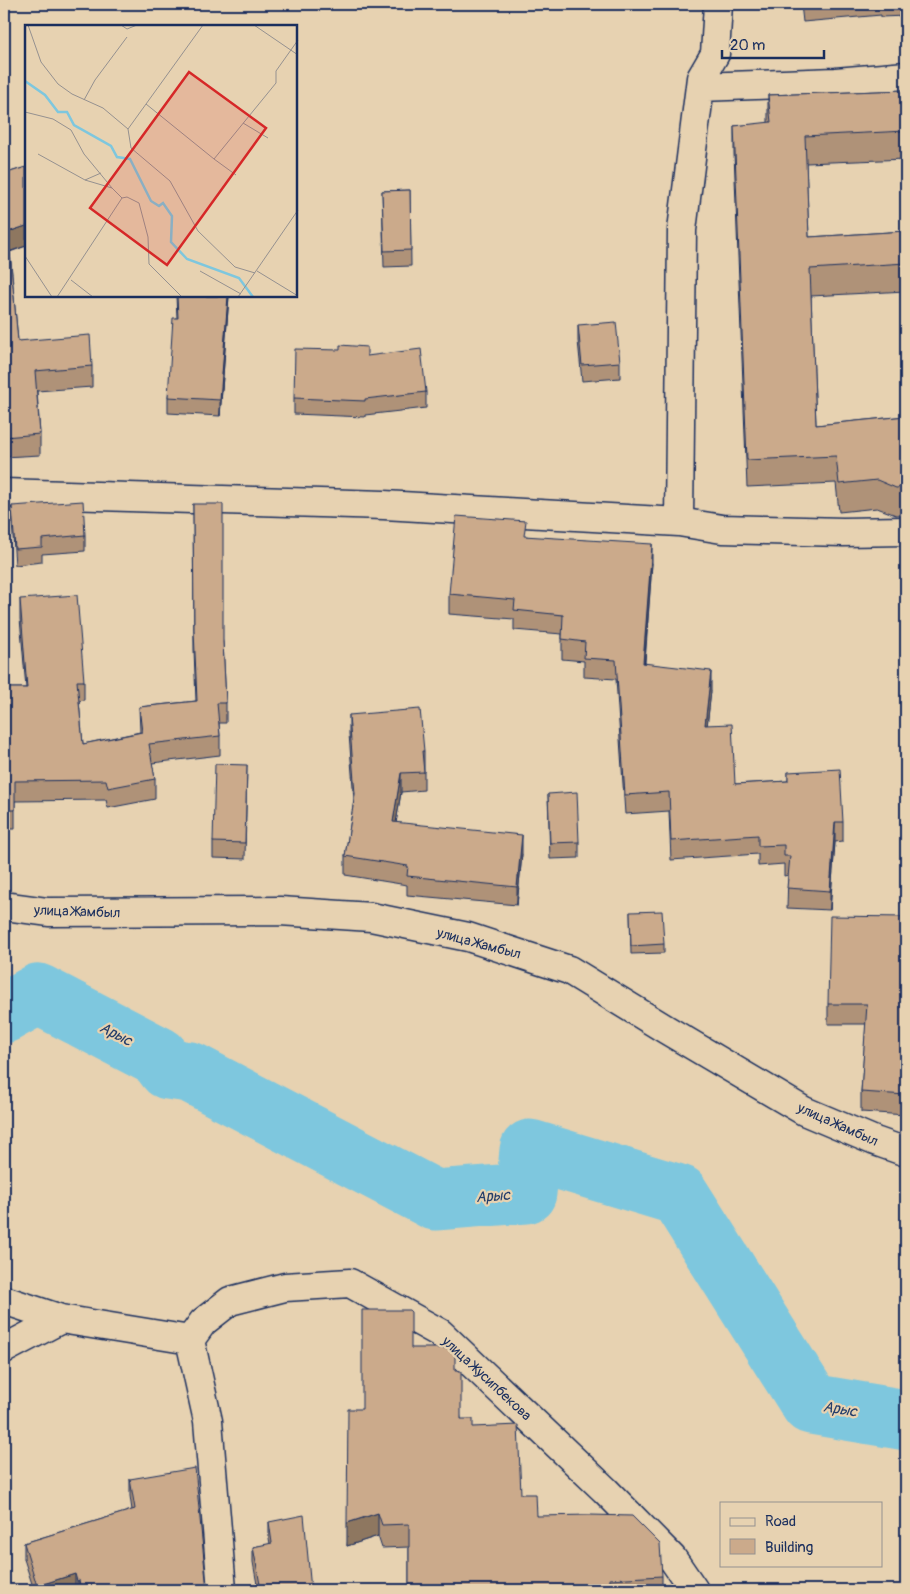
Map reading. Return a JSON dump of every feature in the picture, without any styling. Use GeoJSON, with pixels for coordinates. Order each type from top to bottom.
{"type":"FeatureCollection","features":[{"type":"Feature","properties":{"kind":"street"},"geometry":{"type":"LineString","coordinates":[[679,522],[682,230],[701,78],[715,54],[718,4]]}},
{"type":"Feature","properties":{"kind":"street"},"geometry":{"type":"LineString","coordinates":[[700,87],[836,82],[906,76]]}},
{"type":"Feature","properties":{"kind":"street"},"geometry":{"type":"LineString","coordinates":[[4,493],[384,505],[679,522],[722,529],[843,532],[906,530]]}},
{"type":"Feature","properties":{"kind":"street","name":"улица Жамбыл"},"geometry":{"type":"LineString","coordinates":[[4,906],[48,912],[298,912],[371,917],[468,937],[569,970],[804,1111],[906,1152]]}},
{"type":"Feature","properties":{"kind":"street","name":"улица Жусипбекова"},"geometry":{"type":"LineString","coordinates":[[190,1340],[203,1322],[230,1301],[285,1287],[350,1283],[440,1334],[605,1490],[672,1558],[694,1590]]}},
{"type":"Feature","properties":{"kind":"street"},"geometry":{"type":"LineString","coordinates":[[4,1300],[62,1319],[190,1340],[208,1421],[222,1590]]}},
{"type":"Feature","properties":{"kind":"street"},"geometry":{"type":"LineString","coordinates":[[4,1349],[62,1319]]}},
{"type":"Feature","properties":{"kind":"building"},"geometry":{"type":"Polygon","coordinates":[[[906,90],[906,131],[805,136],[809,237],[906,231],[906,263],[810,269],[816,425],[906,416],[906,487],[896,488],[877,480],[839,484],[836,456],[747,460],[734,126],[771,122],[768,95],[906,90]]]}},
{"type":"Feature","properties":{"kind":"building"},"geometry":{"type":"Polygon","coordinates":[[[25,167],[25,226],[8,232],[18,341],[90,335],[92,366],[35,371],[40,434],[4,437],[4,174],[25,167]]]}},
{"type":"Feature","properties":{"kind":"building"},"geometry":{"type":"Polygon","coordinates":[[[410,190],[411,250],[384,251],[382,191],[410,190]]]}},
{"type":"Feature","properties":{"kind":"building"},"geometry":{"type":"Polygon","coordinates":[[[177,298],[228,298],[220,400],[168,397],[173,318],[178,318],[177,298]]]}},
{"type":"Feature","properties":{"kind":"building"},"geometry":{"type":"Polygon","coordinates":[[[616,322],[620,362],[582,365],[578,325],[616,322]]]}},
{"type":"Feature","properties":{"kind":"building"},"geometry":{"type":"Polygon","coordinates":[[[340,345],[367,347],[367,356],[421,349],[426,392],[365,399],[365,401],[294,398],[295,349],[340,350],[340,345]]]}},
{"type":"Feature","properties":{"kind":"building"},"geometry":{"type":"Polygon","coordinates":[[[83,501],[85,535],[42,539],[42,547],[15,549],[12,506],[83,501]]]}},
{"type":"Feature","properties":{"kind":"building"},"geometry":{"type":"Polygon","coordinates":[[[193,504],[223,504],[223,642],[226,703],[217,703],[220,736],[149,744],[155,779],[108,788],[106,780],[15,781],[15,810],[4,810],[4,688],[27,688],[20,599],[77,595],[84,681],[77,681],[83,744],[142,732],[139,707],[197,701],[194,630],[193,504]]]}},
{"type":"Feature","properties":{"kind":"building"},"geometry":{"type":"Polygon","coordinates":[[[456,516],[526,521],[524,536],[652,544],[643,663],[711,671],[705,725],[732,724],[735,784],[788,781],[788,772],[840,769],[843,822],[835,822],[830,891],[787,888],[790,856],[784,856],[784,845],[758,846],[758,835],[671,841],[669,792],[625,795],[616,660],[584,658],[585,642],[562,639],[563,615],[514,610],[515,600],[449,594],[456,516]]]}},
{"type":"Feature","properties":{"kind":"building"},"geometry":{"type":"Polygon","coordinates":[[[420,709],[424,772],[401,773],[393,822],[522,835],[517,887],[407,876],[408,866],[345,856],[355,794],[349,715],[420,709]]]}},
{"type":"Feature","properties":{"kind":"building"},"geometry":{"type":"Polygon","coordinates":[[[215,764],[247,765],[245,843],[213,842],[215,764]]]}},
{"type":"Feature","properties":{"kind":"building"},"geometry":{"type":"Polygon","coordinates":[[[577,792],[579,842],[550,843],[548,794],[577,792]]]}},
{"type":"Feature","properties":{"kind":"building"},"geometry":{"type":"Polygon","coordinates":[[[662,911],[664,944],[631,946],[630,912],[662,911]]]}},
{"type":"Feature","properties":{"kind":"building"},"geometry":{"type":"Polygon","coordinates":[[[830,916],[906,917],[906,1095],[861,1092],[867,1004],[828,1004],[830,916]]]}},
{"type":"Feature","properties":{"kind":"building"},"geometry":{"type":"Polygon","coordinates":[[[362,1310],[409,1310],[411,1312],[411,1348],[455,1348],[455,1371],[461,1371],[461,1419],[473,1419],[473,1427],[518,1425],[521,1494],[536,1494],[537,1516],[632,1516],[660,1544],[662,1576],[610,1579],[610,1590],[409,1590],[409,1524],[382,1525],[378,1513],[347,1523],[348,1409],[362,1409],[362,1310]]]}},
{"type":"Feature","properties":{"kind":"building"},"geometry":{"type":"Polygon","coordinates":[[[195,1468],[207,1590],[81,1590],[79,1580],[77,1581],[75,1574],[37,1586],[24,1543],[135,1509],[130,1479],[195,1468]]]}},
{"type":"Feature","properties":{"kind":"building"},"geometry":{"type":"Polygon","coordinates":[[[304,1515],[311,1590],[261,1590],[253,1547],[272,1543],[269,1522],[304,1515]]]}},
{"type":"Feature","properties":{"kind":"waterway","name":"Арыс"},"geometry":{"type":"LineString","coordinates":[[4,1013],[38,994],[159,1057],[168,1069],[190,1072],[435,1200],[526,1193],[530,1150],[679,1195],[811,1404],[906,1420]]}}]}
